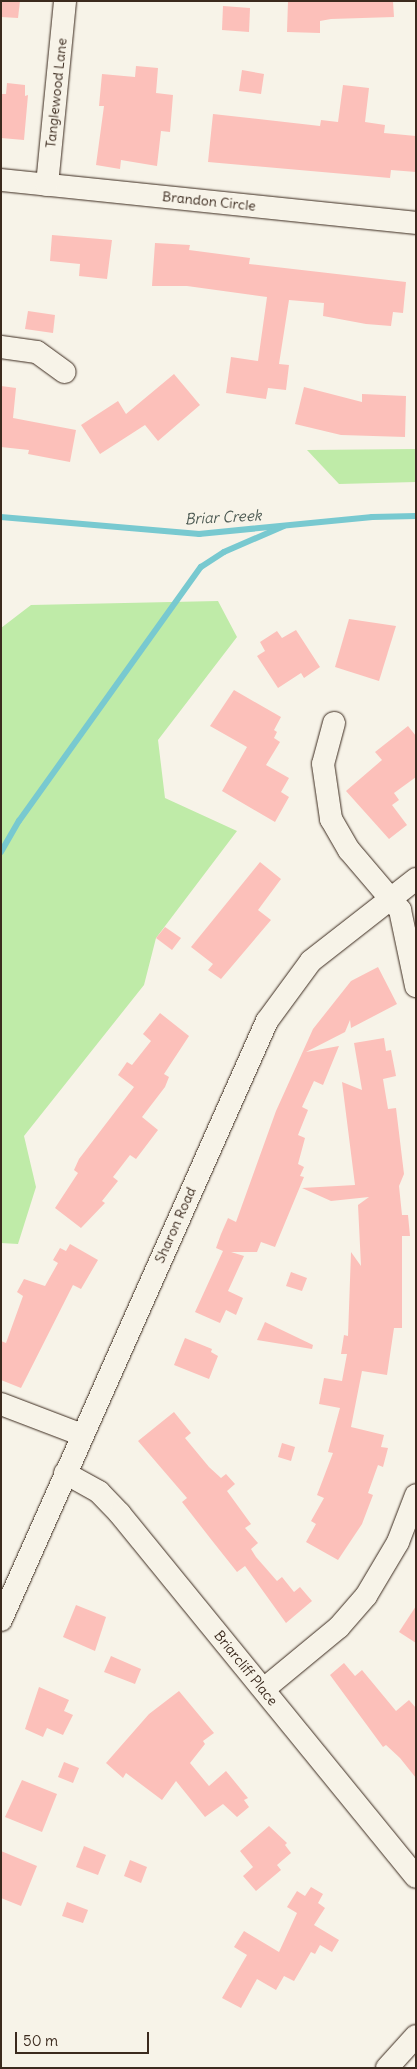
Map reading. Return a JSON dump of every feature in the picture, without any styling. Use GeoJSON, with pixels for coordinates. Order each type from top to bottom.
{"type":"FeatureCollection","features":[{"type":"Feature","properties":{"kind":"street","name":"Tanglewood Lane"},"geometry":{"type":"LineString","coordinates":[[47,185],[65,1]]}},
{"type":"Feature","properties":{"kind":"street","name":"Brandon Circle"},"geometry":{"type":"LineString","coordinates":[[1,180],[416,223]]}},
{"type":"Feature","properties":{"kind":"street"},"geometry":{"type":"LineString","coordinates":[[1,347],[37,352],[65,372]]}},
{"type":"Feature","properties":{"kind":"street"},"geometry":{"type":"LineString","coordinates":[[334,723],[323,764],[331,819],[349,850],[391,898],[404,923],[416,986]]}},
{"type":"Feature","properties":{"kind":"street","name":"Sharon Road"},"geometry":{"type":"LineString","coordinates":[[1,1620],[267,1021],[312,961],[416,879]]}},
{"type":"Feature","properties":{"kind":"street"},"geometry":{"type":"LineString","coordinates":[[1,1404],[82,1435]]}},
{"type":"Feature","properties":{"kind":"street","name":"Briarcliff Place"},"geometry":{"type":"LineString","coordinates":[[65,1473],[109,1501],[416,1877]]}},
{"type":"Feature","properties":{"kind":"street"},"geometry":{"type":"LineString","coordinates":[[264,1689],[339,1627],[366,1596],[398,1542],[416,1495]]}},
{"type":"Feature","properties":{"kind":"street"},"geometry":{"type":"LineString","coordinates":[[387,2068],[416,2036]]}},
{"type":"Feature","properties":{"kind":"green space"},"geometry":{"type":"Polygon","coordinates":[[[416,449],[416,482],[339,484],[307,450],[416,449]]]}},
{"type":"Feature","properties":{"kind":"green space"},"geometry":{"type":"Polygon","coordinates":[[[218,601],[237,637],[158,740],[165,798],[237,831],[156,938],[144,985],[24,1136],[36,1187],[18,1244],[1,1243],[1,628],[31,605],[218,601]]]}},
{"type":"Feature","properties":{"kind":"building"},"geometry":{"type":"Polygon","coordinates":[[[1,1],[20,1],[18,18],[1,17],[1,1]]]}},
{"type":"Feature","properties":{"kind":"building"},"geometry":{"type":"Polygon","coordinates":[[[288,1],[393,1],[394,17],[331,19],[320,21],[320,33],[287,32],[288,1]]]}},
{"type":"Feature","properties":{"kind":"building"},"geometry":{"type":"Polygon","coordinates":[[[223,6],[250,8],[249,32],[222,30],[223,6]]]}},
{"type":"Feature","properties":{"kind":"building"},"geometry":{"type":"Polygon","coordinates":[[[136,66],[158,68],[156,93],[173,95],[170,132],[161,131],[157,166],[121,160],[120,169],[96,165],[104,106],[99,106],[102,74],[135,77],[136,66]]]}},
{"type":"Feature","properties":{"kind":"building"},"geometry":{"type":"Polygon","coordinates":[[[242,70],[264,74],[261,94],[239,91],[242,70]]]}},
{"type":"Feature","properties":{"kind":"building"},"geometry":{"type":"Polygon","coordinates":[[[7,83],[25,85],[25,96],[28,95],[24,140],[1,138],[1,94],[6,94],[7,83]]]}},
{"type":"Feature","properties":{"kind":"building"},"geometry":{"type":"Polygon","coordinates":[[[343,85],[369,88],[365,122],[385,125],[384,133],[416,136],[416,172],[391,170],[390,178],[208,162],[213,114],[320,126],[321,120],[338,122],[343,85]]]}},
{"type":"Feature","properties":{"kind":"building"},"geometry":{"type":"Polygon","coordinates":[[[52,235],[112,240],[107,279],[79,276],[80,264],[50,261],[52,235]]]}},
{"type":"Feature","properties":{"kind":"building"},"geometry":{"type":"Polygon","coordinates":[[[155,243],[190,245],[189,250],[250,258],[249,264],[406,282],[403,313],[393,312],[391,326],[366,324],[323,316],[324,303],[289,300],[279,364],[289,365],[286,390],[268,388],[266,399],[226,393],[231,357],[258,361],[267,297],[187,286],[152,286],[155,243]]]}},
{"type":"Feature","properties":{"kind":"building"},"geometry":{"type":"Polygon","coordinates":[[[28,311],[55,315],[53,333],[25,329],[28,311]]]}},
{"type":"Feature","properties":{"kind":"building"},"geometry":{"type":"Polygon","coordinates":[[[174,374],[200,405],[158,441],[145,425],[100,454],[81,425],[118,401],[126,414],[174,374]]]}},
{"type":"Feature","properties":{"kind":"building"},"geometry":{"type":"Polygon","coordinates":[[[1,386],[16,388],[13,418],[76,430],[70,462],[28,454],[29,450],[1,447],[1,386]]]}},
{"type":"Feature","properties":{"kind":"building"},"geometry":{"type":"Polygon","coordinates":[[[304,387],[362,402],[362,394],[406,396],[405,437],[341,435],[295,424],[304,387]]]}},
{"type":"Feature","properties":{"kind":"building"},"geometry":{"type":"Polygon","coordinates":[[[349,619],[396,626],[379,681],[335,667],[349,619]]]}},
{"type":"Feature","properties":{"kind":"building"},"geometry":{"type":"Polygon","coordinates":[[[296,630],[320,667],[304,678],[301,673],[278,688],[257,656],[265,651],[260,642],[277,631],[282,638],[296,630]]]}},
{"type":"Feature","properties":{"kind":"building"},"geometry":{"type":"Polygon","coordinates":[[[234,690],[281,717],[274,730],[277,732],[274,738],[280,742],[266,765],[289,778],[281,792],[289,797],[275,822],[222,791],[247,747],[210,726],[234,690]]]}},
{"type":"Feature","properties":{"kind":"building"},"geometry":{"type":"Polygon","coordinates":[[[408,726],[416,736],[416,777],[394,793],[399,800],[392,805],[407,825],[389,839],[346,791],[382,760],[375,752],[408,726]]]}},
{"type":"Feature","properties":{"kind":"building"},"geometry":{"type":"Polygon","coordinates":[[[260,862],[281,879],[258,910],[271,920],[221,979],[208,970],[213,964],[191,947],[260,862]]]}},
{"type":"Feature","properties":{"kind":"building"},"geometry":{"type":"Polygon","coordinates":[[[165,927],[181,938],[172,950],[156,938],[165,927]]]}},
{"type":"Feature","properties":{"kind":"building"},"geometry":{"type":"Polygon","coordinates":[[[378,967],[397,1004],[351,1028],[350,1020],[345,1032],[306,1052],[339,1046],[323,1085],[314,1081],[302,1107],[308,1110],[298,1135],[305,1138],[298,1164],[304,1167],[300,1176],[304,1177],[275,1247],[261,1242],[257,1252],[231,1252],[244,1256],[228,1291],[243,1298],[236,1315],[226,1310],[220,1323],[195,1312],[223,1251],[216,1248],[221,1234],[228,1218],[236,1222],[276,1111],[313,1029],[351,981],[378,967]]]}},
{"type":"Feature","properties":{"kind":"building"},"geometry":{"type":"Polygon","coordinates":[[[160,1013],[189,1036],[164,1074],[169,1077],[165,1087],[142,1117],[158,1130],[136,1159],[130,1155],[113,1177],[118,1181],[102,1201],[105,1203],[81,1228],[55,1208],[78,1173],[74,1170],[79,1159],[134,1087],[118,1075],[127,1062],[132,1065],[151,1041],[143,1034],[160,1013]]]}},
{"type":"Feature","properties":{"kind":"building"},"geometry":{"type":"Polygon","coordinates":[[[384,1038],[386,1051],[391,1050],[396,1076],[383,1079],[388,1109],[396,1108],[404,1174],[399,1186],[402,1215],[408,1215],[410,1236],[402,1236],[402,1328],[394,1328],[387,1375],[362,1371],[351,1427],[384,1435],[381,1447],[388,1448],[383,1467],[378,1465],[368,1493],[373,1495],[362,1524],[338,1560],[306,1542],[316,1524],[311,1521],[324,1498],[317,1495],[333,1453],[328,1452],[340,1408],[319,1404],[324,1378],[342,1381],[347,1354],[341,1354],[344,1335],[348,1336],[351,1252],[361,1266],[358,1205],[369,1197],[331,1201],[302,1188],[355,1185],[342,1082],[362,1090],[354,1043],[384,1038]]]}},
{"type":"Feature","properties":{"kind":"building"},"geometry":{"type":"Polygon","coordinates":[[[70,1244],[98,1260],[81,1289],[73,1285],[21,1388],[1,1380],[1,1341],[6,1343],[23,1296],[17,1292],[24,1279],[45,1286],[58,1263],[53,1260],[60,1248],[66,1251],[70,1244]]]}},
{"type":"Feature","properties":{"kind":"building"},"geometry":{"type":"Polygon","coordinates":[[[291,1272],[307,1278],[302,1291],[286,1286],[291,1272]]]}},
{"type":"Feature","properties":{"kind":"building"},"geometry":{"type":"Polygon","coordinates":[[[265,1322],[313,1345],[312,1349],[257,1340],[265,1322]]]}},
{"type":"Feature","properties":{"kind":"building"},"geometry":{"type":"Polygon","coordinates":[[[185,1338],[212,1349],[211,1352],[218,1356],[209,1379],[174,1365],[185,1338]]]}},
{"type":"Feature","properties":{"kind":"building"},"geometry":{"type":"Polygon","coordinates":[[[174,1412],[191,1433],[185,1438],[209,1467],[221,1478],[226,1474],[235,1484],[227,1491],[251,1524],[245,1528],[258,1543],[251,1549],[256,1557],[277,1581],[282,1577],[294,1592],[300,1587],[312,1601],[286,1623],[245,1566],[237,1572],[182,1502],[187,1498],[138,1441],[174,1412]]]}},
{"type":"Feature","properties":{"kind":"building"},"geometry":{"type":"Polygon","coordinates":[[[282,1443],[295,1447],[291,1461],[278,1457],[282,1443]]]}},
{"type":"Feature","properties":{"kind":"building"},"geometry":{"type":"Polygon","coordinates":[[[76,1605],[106,1617],[95,1651],[63,1637],[76,1605]]]}},
{"type":"Feature","properties":{"kind":"building"},"geometry":{"type":"Polygon","coordinates":[[[416,1606],[416,1643],[399,1632],[416,1606]]]}},
{"type":"Feature","properties":{"kind":"building"},"geometry":{"type":"Polygon","coordinates":[[[111,1656],[141,1669],[135,1684],[104,1672],[111,1656]]]}},
{"type":"Feature","properties":{"kind":"building"},"geometry":{"type":"Polygon","coordinates":[[[344,1663],[355,1676],[362,1670],[396,1711],[409,1700],[416,1708],[416,1778],[400,1758],[386,1745],[383,1747],[330,1675],[344,1663]]]}},
{"type":"Feature","properties":{"kind":"building"},"geometry":{"type":"Polygon","coordinates":[[[39,1687],[69,1700],[64,1711],[73,1715],[63,1735],[47,1728],[43,1737],[25,1729],[39,1687]]]}},
{"type":"Feature","properties":{"kind":"building"},"geometry":{"type":"Polygon","coordinates":[[[179,1691],[214,1733],[203,1741],[205,1744],[190,1763],[209,1786],[226,1771],[248,1798],[244,1800],[249,1807],[237,1817],[223,1804],[205,1817],[176,1781],[162,1800],[126,1773],[123,1778],[106,1763],[149,1714],[179,1691]]]}},
{"type":"Feature","properties":{"kind":"building"},"geometry":{"type":"Polygon","coordinates":[[[64,1762],[79,1768],[73,1783],[58,1777],[64,1762]]]}},
{"type":"Feature","properties":{"kind":"building"},"geometry":{"type":"Polygon","coordinates":[[[22,1780],[57,1794],[42,1832],[5,1817],[22,1780]]]}},
{"type":"Feature","properties":{"kind":"building"},"geometry":{"type":"Polygon","coordinates":[[[269,1826],[287,1843],[285,1845],[291,1853],[277,1865],[281,1870],[256,1891],[243,1876],[253,1867],[240,1851],[269,1826]]]}},
{"type":"Feature","properties":{"kind":"building"},"geometry":{"type":"Polygon","coordinates":[[[84,1846],[106,1855],[98,1875],[76,1867],[84,1846]]]}},
{"type":"Feature","properties":{"kind":"building"},"geometry":{"type":"Polygon","coordinates":[[[1,1851],[37,1866],[21,1906],[1,1898],[1,1851]]]}},
{"type":"Feature","properties":{"kind":"building"},"geometry":{"type":"Polygon","coordinates":[[[130,1860],[147,1867],[141,1883],[124,1876],[130,1860]]]}},
{"type":"Feature","properties":{"kind":"building"},"geometry":{"type":"Polygon","coordinates":[[[311,1887],[323,1894],[318,1903],[325,1908],[314,1925],[339,1940],[332,1952],[320,1945],[315,1954],[311,1952],[294,1981],[284,1976],[276,1990],[257,1979],[241,2008],[222,1998],[247,1955],[234,1947],[244,1931],[279,1952],[297,1913],[287,1907],[297,1891],[305,1896],[311,1887]]]}},
{"type":"Feature","properties":{"kind":"building"},"geometry":{"type":"Polygon","coordinates":[[[67,1902],[88,1910],[83,1923],[62,1916],[67,1902]]]}},
{"type":"Feature","properties":{"kind":"waterway","name":"Briar Creek"},"geometry":{"type":"LineString","coordinates":[[1,517],[199,534],[372,517],[416,516]]}},
{"type":"Feature","properties":{"kind":"waterway"},"geometry":{"type":"LineString","coordinates":[[1,852],[19,821],[201,567],[224,552],[284,526]]}}]}
